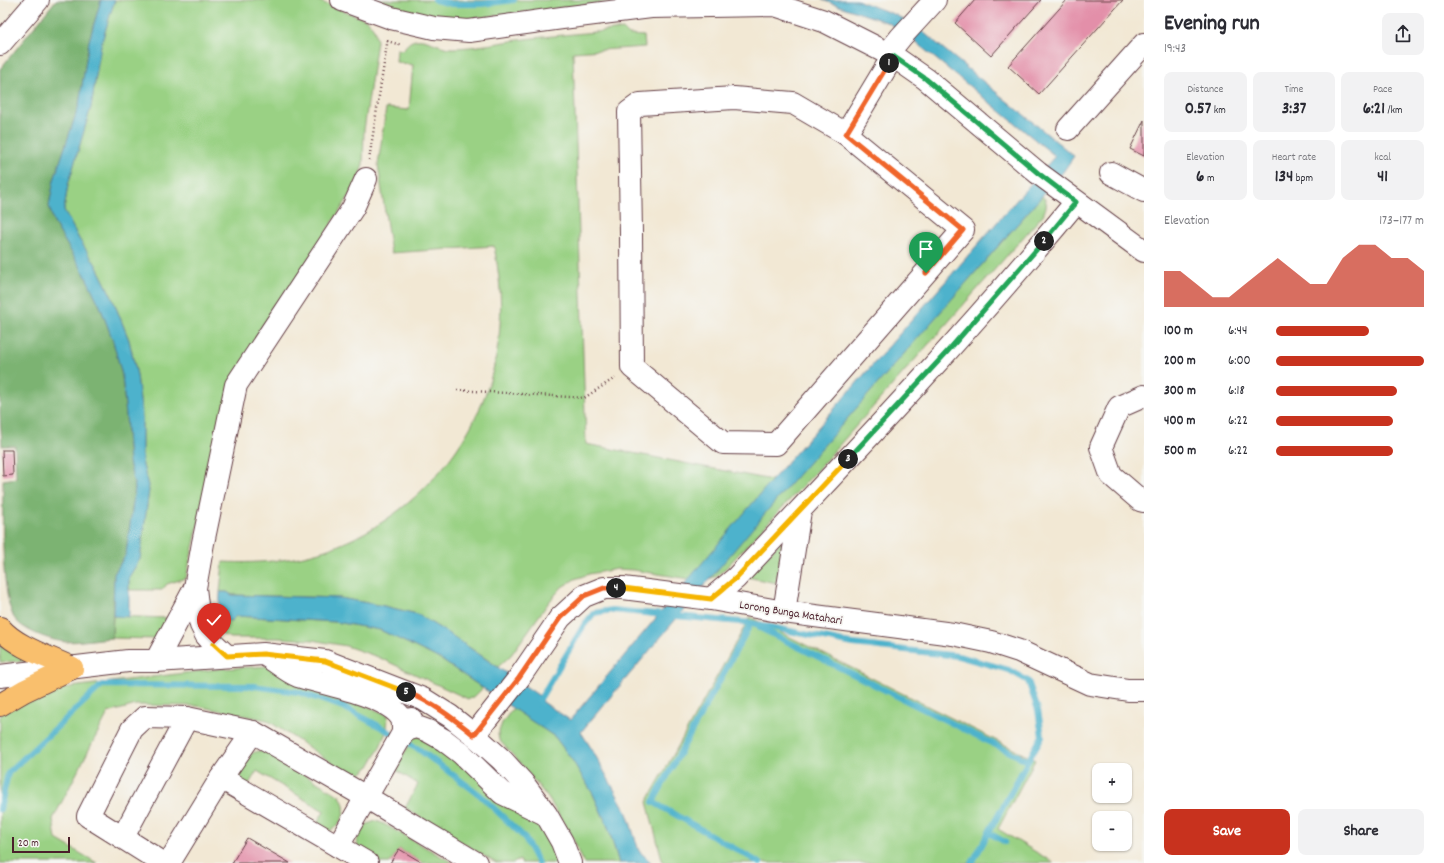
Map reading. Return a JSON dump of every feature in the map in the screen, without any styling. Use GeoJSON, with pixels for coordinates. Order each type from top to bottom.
{"type":"FeatureCollection","features":[{"type":"Feature","properties":{"kind":"main road"},"geometry":{"type":"LineString","coordinates":[[0,628],[6,635],[20,643],[72,668]]}},
{"type":"Feature","properties":{"kind":"main road"},"geometry":{"type":"LineString","coordinates":[[0,705],[24,691],[72,668]]}},
{"type":"Feature","properties":{"kind":"street"},"geometry":{"type":"LineString","coordinates":[[0,44],[38,0]]}},
{"type":"Feature","properties":{"kind":"street"},"geometry":{"type":"LineString","coordinates":[[342,0],[391,18],[434,28],[469,31],[651,7],[777,3],[894,49],[926,79],[1038,173],[1144,251]]}},
{"type":"Feature","properties":{"kind":"street"},"geometry":{"type":"LineString","coordinates":[[846,134],[894,49],[917,19],[935,0]]}},
{"type":"Feature","properties":{"kind":"street"},"geometry":{"type":"LineString","coordinates":[[1068,129],[1144,44]]}},
{"type":"Feature","properties":{"kind":"street"},"geometry":{"type":"LineString","coordinates":[[734,98],[793,104],[846,134],[963,230],[776,444],[723,443],[632,367],[629,112],[640,104],[734,98]]}},
{"type":"Feature","properties":{"kind":"street"},"geometry":{"type":"LineString","coordinates":[[1111,173],[1144,191]]}},
{"type":"Feature","properties":{"kind":"street"},"geometry":{"type":"LineString","coordinates":[[227,656],[214,644],[201,625],[195,588],[236,385],[353,208],[366,178]]}},
{"type":"Feature","properties":{"kind":"street"},"geometry":{"type":"LineString","coordinates":[[711,599],[736,578],[947,352],[1039,247],[1076,202]]}},
{"type":"Feature","properties":{"kind":"street"},"geometry":{"type":"LineString","coordinates":[[1144,396],[1120,407],[1101,446],[1111,474],[1140,500],[1144,501]]}},
{"type":"Feature","properties":{"kind":"street"},"geometry":{"type":"LineString","coordinates":[[784,612],[800,510]]}},
{"type":"Feature","properties":{"kind":"street"},"geometry":{"type":"LineString","coordinates":[[156,661],[195,588]]}},
{"type":"Feature","properties":{"kind":"street","name":"Lorong Bunga Matahari"},"geometry":{"type":"LineString","coordinates":[[474,735],[519,678],[560,618],[584,596],[604,588],[623,588],[711,599],[784,612],[953,634],[991,642],[1020,651],[1090,684],[1128,690],[1144,690]]}},
{"type":"Feature","properties":{"kind":"street"},"geometry":{"type":"LineString","coordinates":[[263,654],[296,676],[320,681],[359,693],[393,709],[402,720],[399,738]]}},
{"type":"Feature","properties":{"kind":"street"},"geometry":{"type":"LineString","coordinates":[[0,676],[128,661],[156,661],[263,654],[325,661],[423,699],[450,716],[474,735],[502,760],[523,783],[546,814],[562,842],[570,863]]}},
{"type":"Feature","properties":{"kind":"street"},"geometry":{"type":"LineString","coordinates":[[338,846],[399,738],[423,699]]}},
{"type":"Feature","properties":{"kind":"street"},"geometry":{"type":"LineString","coordinates":[[163,863],[88,816],[132,729],[145,717],[187,718],[253,732],[476,863]]}},
{"type":"Feature","properties":{"kind":"street"},"geometry":{"type":"LineString","coordinates":[[122,837],[187,718]]}},
{"type":"Feature","properties":{"kind":"street"},"geometry":{"type":"LineString","coordinates":[[399,738],[417,727],[428,731],[444,740],[461,753],[502,793],[546,814]]}},
{"type":"Feature","properties":{"kind":"street"},"geometry":{"type":"LineString","coordinates":[[169,863],[221,778],[253,732]]}},
{"type":"Feature","properties":{"kind":"street"},"geometry":{"type":"LineString","coordinates":[[221,778],[367,863]]}},
{"type":"Feature","properties":{"kind":"path"},"geometry":{"type":"LineString","coordinates":[[366,178],[391,18]]}},
{"type":"Feature","properties":{"kind":"path"},"geometry":{"type":"LineString","coordinates":[[388,42],[401,46]]}},
{"type":"Feature","properties":{"kind":"path"},"geometry":{"type":"LineString","coordinates":[[457,390],[584,398],[632,367]]}},
{"type":"Feature","properties":{"kind":"green space"},"geometry":{"type":"Polygon","coordinates":[[[56,0],[101,0],[89,41],[79,105],[54,180],[49,206],[54,223],[84,273],[100,306],[113,341],[122,375],[129,462],[135,488],[126,554],[114,574],[112,638],[77,642],[66,642],[44,637],[22,626],[17,621],[13,616],[9,603],[3,550],[3,480],[16,478],[15,446],[2,446],[0,413],[0,69],[56,0]]]}},
{"type":"Feature","properties":{"kind":"green space"},"geometry":{"type":"Polygon","coordinates":[[[115,0],[316,0],[367,20],[374,29],[377,41],[364,130],[363,164],[357,184],[231,382],[186,578],[167,584],[162,590],[129,590],[129,577],[140,559],[149,490],[142,461],[142,417],[137,375],[129,340],[111,295],[96,265],[79,239],[64,210],[68,185],[91,107],[101,45],[115,0]]]}},
{"type":"Feature","properties":{"kind":"green space"},"geometry":{"type":"Polygon","coordinates":[[[377,0],[623,0],[468,19],[430,17],[377,0]]]}},
{"type":"Feature","properties":{"kind":"green space"},"geometry":{"type":"Polygon","coordinates":[[[623,29],[629,35],[644,36],[645,47],[573,52],[586,444],[772,480],[784,490],[1042,196],[1046,201],[1046,207],[1043,215],[811,477],[724,570],[715,577],[704,580],[689,579],[633,570],[617,569],[589,574],[575,579],[562,587],[549,602],[511,655],[498,667],[417,614],[340,598],[232,595],[227,592],[220,592],[223,562],[282,560],[325,550],[339,545],[371,529],[401,509],[428,485],[451,457],[470,427],[485,395],[495,360],[500,324],[500,285],[494,246],[391,253],[378,165],[386,108],[409,110],[413,65],[396,62],[397,49],[403,50],[414,40],[426,41],[446,47],[461,48],[525,39],[623,29]]]}},
{"type":"Feature","properties":{"kind":"green space"},"geometry":{"type":"Polygon","coordinates":[[[783,539],[776,583],[747,577],[783,539]]]}},
{"type":"Feature","properties":{"kind":"green space"},"geometry":{"type":"Polygon","coordinates":[[[113,616],[168,618],[159,639],[112,638],[113,616]]]}},
{"type":"Feature","properties":{"kind":"green space"},"geometry":{"type":"Polygon","coordinates":[[[236,616],[336,622],[380,630],[440,659],[483,688],[475,696],[468,699],[378,657],[346,646],[312,640],[231,638],[218,631],[219,619],[231,621],[236,616]]]}},
{"type":"Feature","properties":{"kind":"green space"},"geometry":{"type":"Polygon","coordinates":[[[750,617],[1035,760],[998,829],[1054,863],[663,863],[647,802],[750,617]]]}},
{"type":"Feature","properties":{"kind":"green space"},"geometry":{"type":"Polygon","coordinates":[[[0,643],[1,645],[32,661],[0,662],[0,643]]]}},
{"type":"Feature","properties":{"kind":"green space"},"geometry":{"type":"Polygon","coordinates":[[[270,666],[388,715],[387,730],[379,749],[368,768],[359,775],[349,774],[267,720],[197,706],[136,705],[108,713],[53,819],[56,839],[97,863],[0,863],[0,717],[3,712],[41,693],[71,687],[217,669],[270,666]]]}},
{"type":"Feature","properties":{"kind":"green space"},"geometry":{"type":"Polygon","coordinates":[[[513,708],[555,737],[572,759],[593,794],[608,827],[619,863],[584,863],[571,834],[548,798],[521,764],[499,740],[498,734],[502,723],[513,708]]]}},
{"type":"Feature","properties":{"kind":"green space"},"geometry":{"type":"Polygon","coordinates":[[[415,736],[424,736],[538,819],[560,863],[521,863],[520,860],[513,863],[496,863],[405,808],[418,784],[394,769],[415,736]]]}},
{"type":"Feature","properties":{"kind":"green space"},"geometry":{"type":"Polygon","coordinates":[[[258,751],[267,752],[340,796],[343,801],[344,811],[341,820],[335,828],[330,831],[315,827],[324,811],[257,771],[247,787],[241,781],[240,770],[242,762],[245,758],[258,751]]]}},
{"type":"Feature","properties":{"kind":"green space"},"geometry":{"type":"Polygon","coordinates":[[[376,821],[453,863],[423,863],[399,849],[390,863],[375,863],[358,852],[357,841],[362,829],[370,823],[376,821]]]}},
{"type":"Feature","properties":{"kind":"water"},"geometry":{"type":"Polygon","coordinates":[[[101,0],[115,0],[101,45],[91,107],[68,185],[64,210],[79,239],[96,265],[111,295],[129,340],[137,375],[142,417],[142,461],[149,490],[140,559],[129,577],[129,617],[113,616],[114,574],[126,554],[135,488],[129,462],[122,375],[113,341],[100,306],[84,273],[54,223],[49,206],[54,180],[79,105],[89,41],[101,0]]]}},
{"type":"Feature","properties":{"kind":"water"},"geometry":{"type":"Polygon","coordinates":[[[822,0],[857,0],[896,15],[923,32],[1074,156],[1063,172],[784,491],[581,732],[627,813],[639,851],[652,863],[619,863],[608,827],[593,794],[572,760],[555,737],[440,659],[380,630],[336,622],[236,616],[231,621],[219,619],[220,592],[227,592],[232,595],[340,598],[417,614],[454,637],[541,697],[543,702],[570,720],[772,480],[1055,156],[914,41],[889,23],[822,0]]]}},
{"type":"Feature","properties":{"kind":"building"},"geometry":{"type":"Polygon","coordinates":[[[975,0],[1041,0],[991,56],[955,23],[975,0]]]}},
{"type":"Feature","properties":{"kind":"building"},"geometry":{"type":"Polygon","coordinates":[[[1067,0],[1123,0],[1039,94],[1008,66],[1067,0]]]}},
{"type":"Feature","properties":{"kind":"building"},"geometry":{"type":"Polygon","coordinates":[[[1144,120],[1144,156],[1130,149],[1144,120]]]}},
{"type":"Feature","properties":{"kind":"building"},"geometry":{"type":"Polygon","coordinates":[[[2,450],[12,450],[13,475],[3,476],[2,450]]]}},
{"type":"Feature","properties":{"kind":"building"},"geometry":{"type":"Polygon","coordinates":[[[247,838],[290,863],[232,863],[247,838]]]}},
{"type":"Feature","properties":{"kind":"building"},"geometry":{"type":"Polygon","coordinates":[[[399,849],[416,859],[423,863],[390,863],[399,849]]]}},
{"type":"Feature","properties":{"kind":"waterway"},"geometry":{"type":"LineString","coordinates":[[435,0],[452,4],[482,4],[514,0]]}},
{"type":"Feature","properties":{"kind":"waterway"},"geometry":{"type":"LineString","coordinates":[[537,704],[584,625],[594,613],[612,610],[751,623],[853,644],[958,656],[1009,670],[1028,681],[1038,710],[1042,736],[1028,761]]}},
{"type":"Feature","properties":{"kind":"waterway"},"geometry":{"type":"LineString","coordinates":[[751,623],[653,802],[760,863]]}},
{"type":"Feature","properties":{"kind":"waterway"},"geometry":{"type":"LineString","coordinates":[[760,628],[1028,761],[972,863]]}},
{"type":"Feature","properties":{"kind":"waterway"},"geometry":{"type":"LineString","coordinates":[[0,809],[8,773],[102,685],[253,686],[298,692],[343,707],[417,748],[480,795],[524,837],[538,863]]}},
{"type":"Feature","properties":{"kind":"waterway"},"geometry":{"type":"LineString","coordinates":[[989,833],[1005,842]]}},
{"type":"Feature","properties":{"kind":"route"},"geometry":{"type":"LineString","coordinates":[[214,644],[227,656],[263,654],[325,661],[423,699],[450,716],[474,735],[519,678],[560,618],[584,596],[604,588],[623,588],[711,599],[736,578],[947,352],[1039,247],[1076,202],[1038,173],[926,79],[893,56],[846,134],[963,230],[926,273]]}}]}
